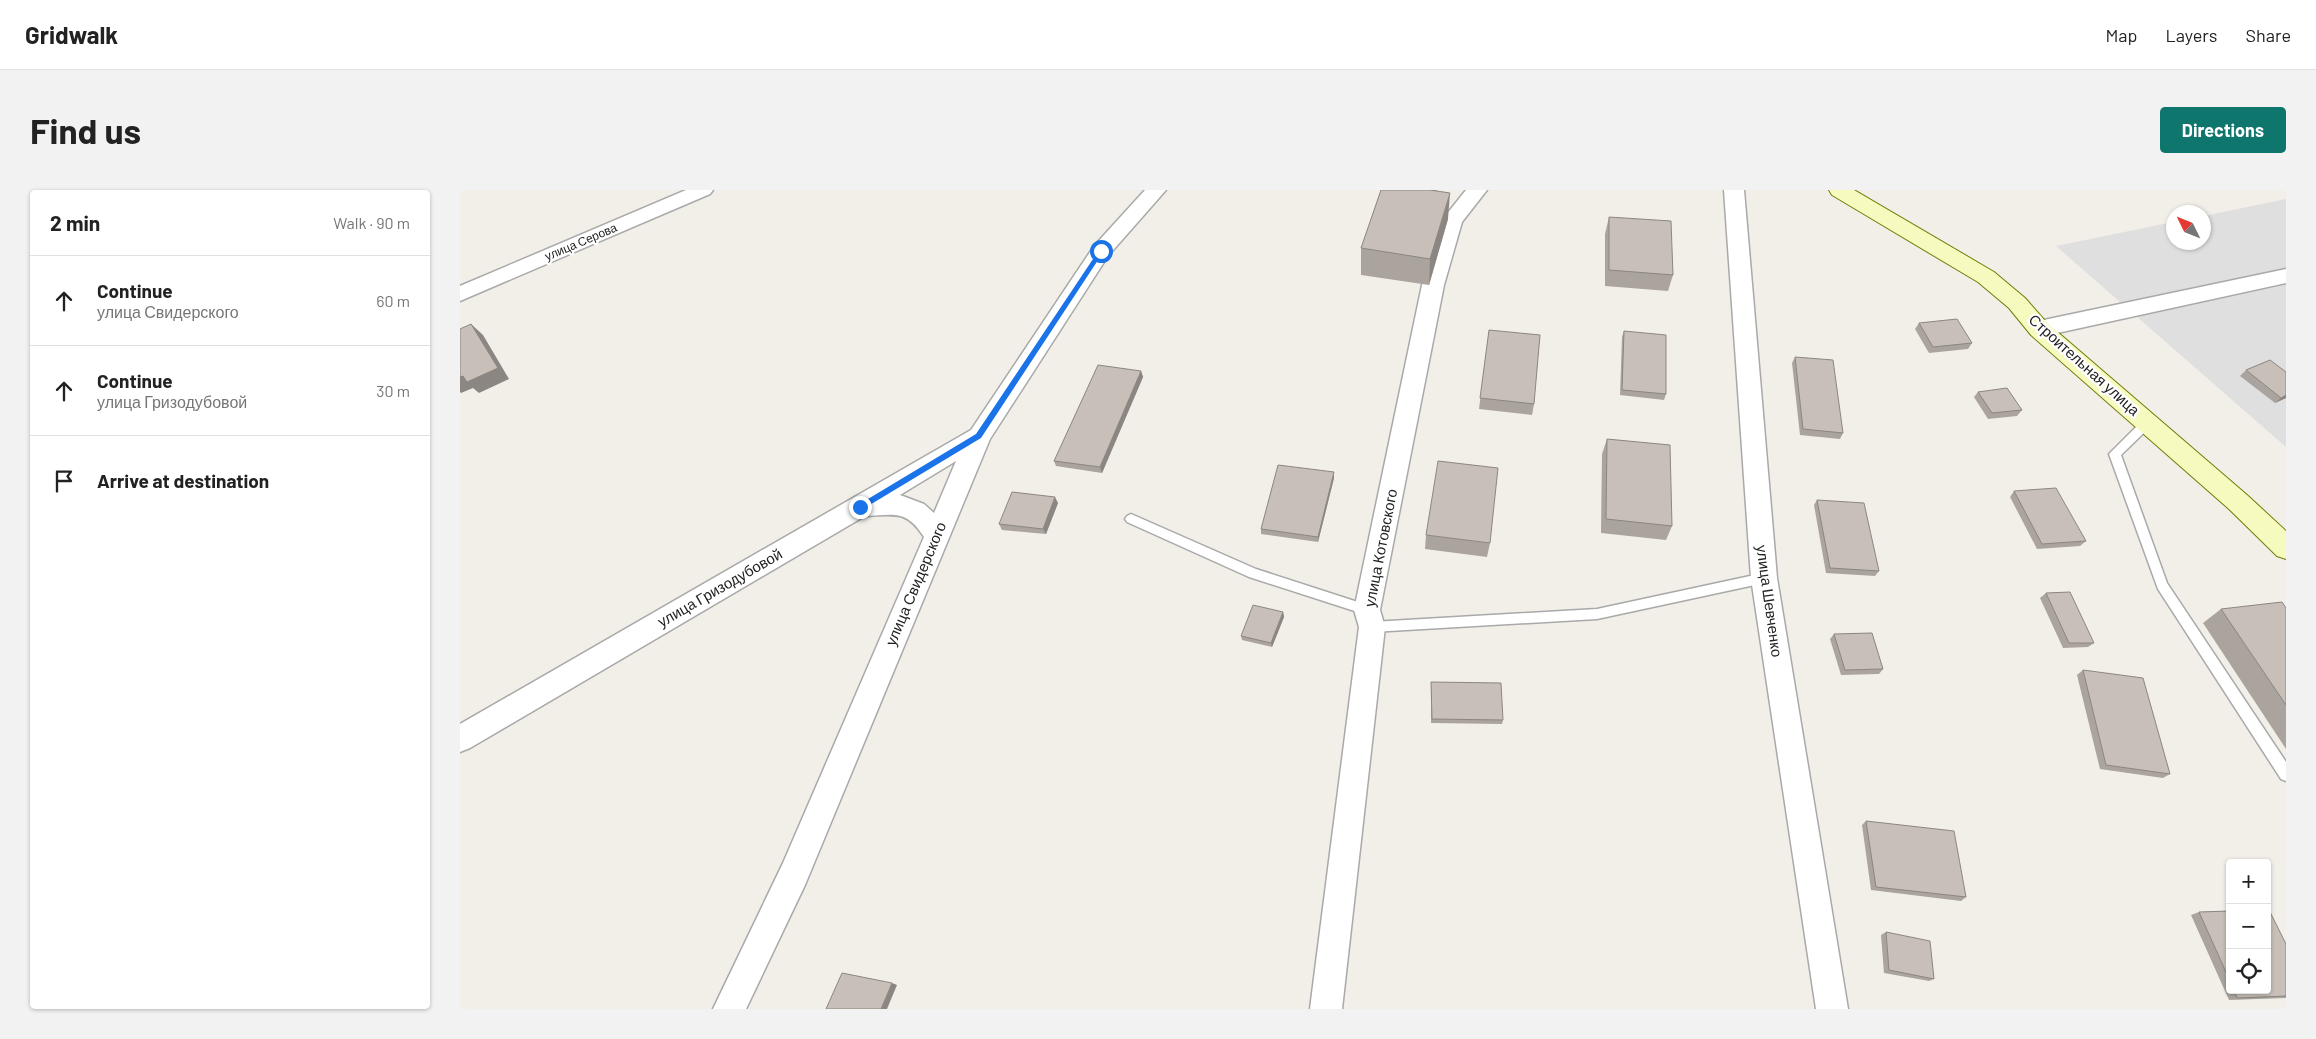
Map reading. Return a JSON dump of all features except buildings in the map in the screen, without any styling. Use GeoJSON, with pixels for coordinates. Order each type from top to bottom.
{"type":"FeatureCollection","features":[{"type":"Feature","properties":{"kind":"main road","name":"Строительная улица"},"geometry":{"type":"LineString","coordinates":[[1839,190],[1986,277],[2018,303],[2039,329],[2238,502],[2286,548]]}},
{"type":"Feature","properties":{"kind":"street","name":"улица Серова"},"geometry":{"type":"LineString","coordinates":[[460,294],[703,190]]}},
{"type":"Feature","properties":{"kind":"street","name":"улица Свидерского"},"geometry":{"type":"LineString","coordinates":[[729,1009],[794,874],[979,436],[1101,251],[1156,190]]}},
{"type":"Feature","properties":{"kind":"street","name":"улица Котовского"},"geometry":{"type":"LineString","coordinates":[[1326,1009],[1370,618],[1433,285],[1452,220],[1477,190]]}},
{"type":"Feature","properties":{"kind":"street","name":"улица Шевченко"},"geometry":{"type":"LineString","coordinates":[[1734,190],[1764,578],[1832,1009]]}},
{"type":"Feature","properties":{"kind":"street"},"geometry":{"type":"LineString","coordinates":[[2039,329],[2286,276]]}},
{"type":"Feature","properties":{"kind":"street","name":"улица Гризодубовой"},"geometry":{"type":"LineString","coordinates":[[460,739],[979,436]]}},
{"type":"Feature","properties":{"kind":"street"},"geometry":{"type":"LineString","coordinates":[[860,507],[892,502],[908,506],[926,519],[937,536]]}},
{"type":"Feature","properties":{"kind":"lane"},"geometry":{"type":"LineString","coordinates":[[2147,423],[2115,454],[2162,585],[2286,774]]}},
{"type":"Feature","properties":{"kind":"lane"},"geometry":{"type":"LineString","coordinates":[[1131,519],[1253,573],[1370,618],[1597,614],[1764,578]]}},
{"type":"Feature","properties":{"kind":"shaded area"},"geometry":{"type":"Polygon","coordinates":[[[2286,199],[2286,447],[2056,246],[2166,223],[2166,250],[2211,250],[2211,215],[2286,199]]]}},
{"type":"Feature","properties":{"kind":"route"},"geometry":{"type":"LineString","coordinates":[[860,507],[979,436],[1101,251]]}}]}
